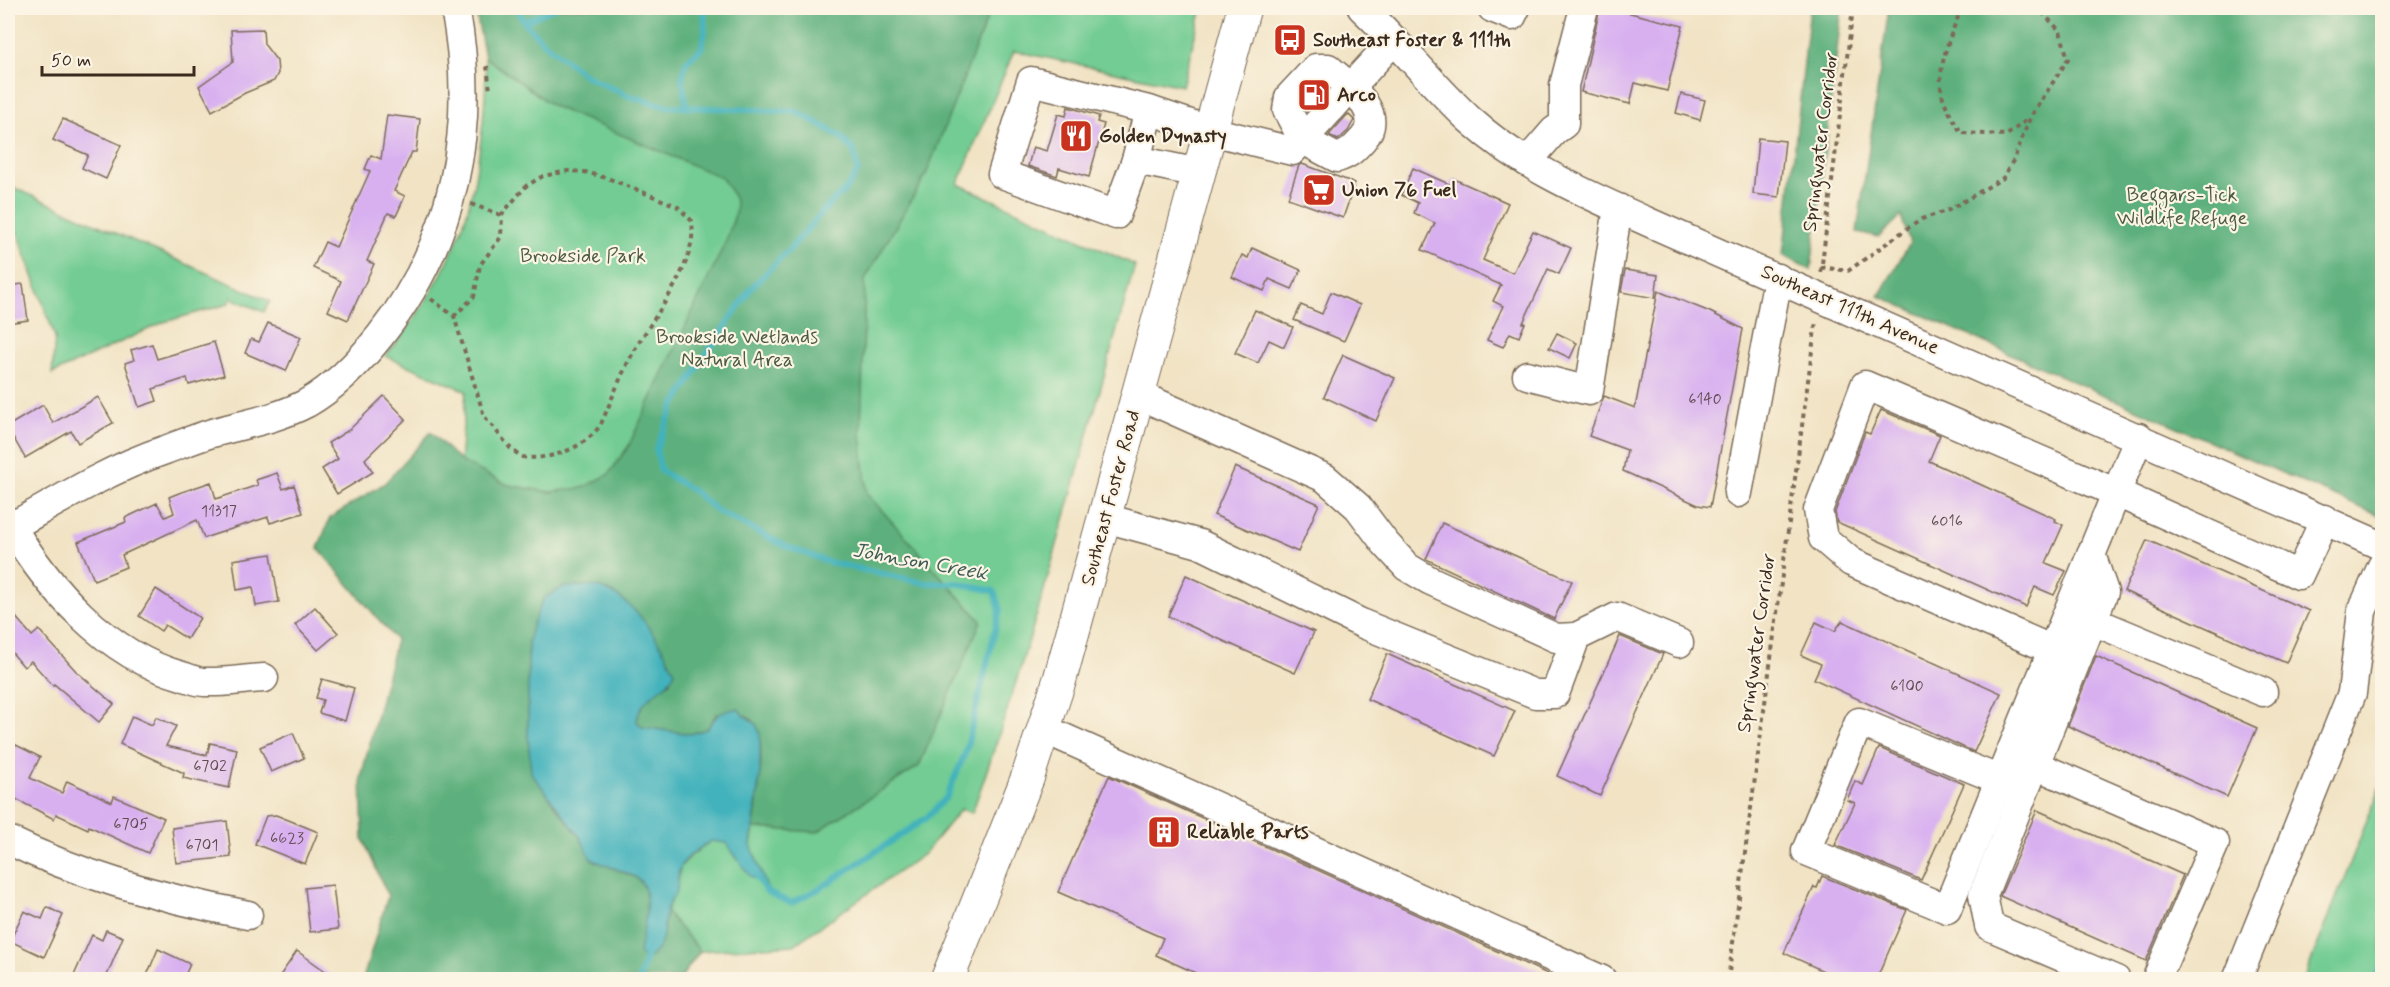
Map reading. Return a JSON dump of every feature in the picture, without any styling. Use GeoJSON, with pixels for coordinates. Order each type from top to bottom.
{"type":"FeatureCollection","features":[{"type":"Feature","properties":{"kind":"main road","name":"Southeast Foster Road"},"geometry":{"type":"LineString","coordinates":[[947,980],[1001,848],[1044,729],[1080,612],[1244,8]]}},
{"type":"Feature","properties":{"kind":"street"},"geometry":{"type":"LineString","coordinates":[[264,678],[202,682],[143,662],[108,638],[76,609],[47,577],[9,526],[87,483],[129,464],[211,433],[269,418],[307,403],[338,381],[367,351],[387,327],[412,290],[436,239],[450,196],[462,138],[465,94],[463,56],[455,8]]}},
{"type":"Feature","properties":{"kind":"street","name":"Southeast 111th Avenue"},"geometry":{"type":"LineString","coordinates":[[1362,8],[1471,121],[1527,162],[1559,180],[2382,546]]}},
{"type":"Feature","properties":{"kind":"street"},"geometry":{"type":"LineString","coordinates":[[1492,8],[1512,16],[1516,8]]}},
{"type":"Feature","properties":{"kind":"street"},"geometry":{"type":"LineString","coordinates":[[1527,162],[1554,131],[1564,124],[1563,85],[1584,8]]}},
{"type":"Feature","properties":{"kind":"street"},"geometry":{"type":"LineString","coordinates":[[1149,110],[1137,160],[1116,215],[1002,174],[1031,81],[1149,110],[1210,131],[1292,151],[1394,40]]}},
{"type":"Feature","properties":{"kind":"street"},"geometry":{"type":"LineString","coordinates":[[1316,68],[1328,68],[1369,109],[1371,121],[1368,134],[1350,153],[1337,158],[1303,140],[1287,110],[1289,98],[1316,68]]}},
{"type":"Feature","properties":{"kind":"street"},"geometry":{"type":"LineString","coordinates":[[1137,160],[1199,173]]}},
{"type":"Feature","properties":{"kind":"street"},"geometry":{"type":"LineString","coordinates":[[1527,375],[1589,391],[1618,208]]}},
{"type":"Feature","properties":{"kind":"street"},"geometry":{"type":"LineString","coordinates":[[1738,493],[1778,278]]}},
{"type":"Feature","properties":{"kind":"street"},"geometry":{"type":"LineString","coordinates":[[2053,650],[1851,562],[1823,538],[1818,510],[1865,385],[2299,575],[2325,519]]}},
{"type":"Feature","properties":{"kind":"street"},"geometry":{"type":"LineString","coordinates":[[1139,395],[1325,478],[1358,507],[1385,543],[1407,567],[1429,580],[1556,638],[1576,637],[1617,617],[1678,643]]}},
{"type":"Feature","properties":{"kind":"street"},"geometry":{"type":"LineString","coordinates":[[2000,780],[1859,722],[1806,851],[1947,909],[2000,780],[2053,650],[2139,437]]}},
{"type":"Feature","properties":{"kind":"street"},"geometry":{"type":"LineString","coordinates":[[1106,518],[1200,544],[1363,624],[1535,694],[1555,693],[1576,637]]}},
{"type":"Feature","properties":{"kind":"street"},"geometry":{"type":"LineString","coordinates":[[2091,554],[2104,592],[1983,895],[1989,926],[2116,980]]}},
{"type":"Feature","properties":{"kind":"street"},"geometry":{"type":"LineString","coordinates":[[2237,980],[2352,693],[2362,611],[2380,580]]}},
{"type":"Feature","properties":{"kind":"street"},"geometry":{"type":"LineString","coordinates":[[2093,621],[2263,692]]}},
{"type":"Feature","properties":{"kind":"street"},"geometry":{"type":"LineString","coordinates":[[1044,729],[1602,980]]}},
{"type":"Feature","properties":{"kind":"street"},"geometry":{"type":"LineString","coordinates":[[2035,765],[2215,843],[2156,980]]}},
{"type":"Feature","properties":{"kind":"street"},"geometry":{"type":"LineString","coordinates":[[9,843],[142,890],[248,915]]}},
{"type":"Feature","properties":{"kind":"path","name":"Springwater Corridor"},"geometry":{"type":"LineString","coordinates":[[1820,279],[1853,8]]}},
{"type":"Feature","properties":{"kind":"path"},"geometry":{"type":"LineString","coordinates":[[1962,8],[1950,34],[1943,71],[1942,94],[1961,133],[2007,135],[2030,118]]}},
{"type":"Feature","properties":{"kind":"path"},"geometry":{"type":"LineString","coordinates":[[1821,267],[1848,271],[1919,220],[1948,210],[2003,178],[2014,159],[2030,118],[2068,59],[2060,31],[2038,8]]}},
{"type":"Feature","properties":{"kind":"path"},"geometry":{"type":"LineString","coordinates":[[412,290],[440,305],[454,316],[484,416],[494,431],[522,457],[559,453],[583,442],[598,428],[634,352],[674,287],[693,233],[690,217],[677,206],[610,178],[585,172],[562,171],[543,176],[526,186],[501,215],[501,237],[478,269],[474,297],[454,316]]}},
{"type":"Feature","properties":{"kind":"path"},"geometry":{"type":"LineString","coordinates":[[450,196],[501,215]]}},
{"type":"Feature","properties":{"kind":"path","name":"Springwater Corridor"},"geometry":{"type":"LineString","coordinates":[[1728,980],[1817,311]]}},
{"type":"Feature","properties":{"kind":"green space","name":"Brookside Wetlands Natural Area"},"geometry":{"type":"Polygon","coordinates":[[[475,8],[1202,8],[1182,86],[1014,51],[958,184],[1135,265],[1018,677],[972,813],[961,809],[924,854],[794,945],[700,951],[680,979],[417,979],[466,391],[385,356],[409,326],[442,273],[459,237],[470,202],[478,161],[486,75],[483,44],[475,8]],[[563,587],[664,922],[668,906],[676,892],[680,867],[711,841],[726,842],[736,855],[751,845],[754,828],[563,587]]]}},
{"type":"Feature","properties":{"kind":"green space"},"geometry":{"type":"Polygon","coordinates":[[[475,8],[991,8],[926,175],[865,279],[861,433],[867,494],[981,621],[919,766],[817,832],[754,828],[761,769],[761,752],[756,725],[745,715],[716,714],[707,729],[690,734],[642,727],[637,721],[644,702],[670,682],[598,587],[563,587],[528,642],[528,735],[552,802],[580,837],[591,859],[637,878],[700,951],[680,979],[363,979],[388,896],[363,839],[361,777],[396,640],[318,548],[330,518],[385,483],[431,432],[460,461],[508,485],[550,492],[582,488],[608,475],[628,447],[726,241],[736,207],[733,195],[721,177],[553,106],[485,57],[475,8]]]}},
{"type":"Feature","properties":{"kind":"green space"},"geometry":{"type":"Polygon","coordinates":[[[1810,8],[1842,8],[1811,270],[1783,255],[1810,8]]]}},
{"type":"Feature","properties":{"kind":"green space","name":"Beggars-Tick Wildlife Refuge"},"geometry":{"type":"Polygon","coordinates":[[[1889,8],[2382,8],[2382,517],[1879,296],[1910,243],[1901,216],[1879,237],[1857,232],[1889,8]]]}},
{"type":"Feature","properties":{"kind":"green space"},"geometry":{"type":"Polygon","coordinates":[[[8,185],[270,301],[264,312],[231,298],[228,304],[164,322],[52,374],[55,337],[17,231],[8,227],[8,185]]]}},
{"type":"Feature","properties":{"kind":"green space"},"geometry":{"type":"Polygon","coordinates":[[[2382,783],[2382,979],[2304,979],[2382,783]]]}},
{"type":"Feature","properties":{"kind":"water"},"geometry":{"type":"Polygon","coordinates":[[[563,587],[598,587],[623,600],[653,634],[675,672],[666,685],[643,704],[637,721],[642,727],[690,734],[707,729],[723,712],[739,709],[756,724],[760,734],[760,774],[751,845],[767,888],[749,875],[726,843],[711,841],[693,853],[682,865],[676,892],[667,908],[662,941],[649,958],[641,957],[639,952],[646,911],[645,890],[641,882],[635,877],[591,859],[580,837],[531,773],[528,735],[528,642],[544,598],[563,587]]]}},
{"type":"Feature","properties":{"kind":"building"},"geometry":{"type":"Polygon","coordinates":[[[1600,8],[1610,8],[1683,26],[1667,91],[1635,83],[1630,104],[1581,92],[1600,8]]]}},
{"type":"Feature","properties":{"kind":"building"},"geometry":{"type":"Polygon","coordinates":[[[263,29],[264,44],[277,61],[278,73],[274,81],[245,93],[212,111],[199,86],[233,62],[231,30],[263,29]]]}},
{"type":"Feature","properties":{"kind":"building"},"geometry":{"type":"Polygon","coordinates":[[[1323,85],[1327,89],[1306,111],[1305,105],[1323,85]]]}},
{"type":"Feature","properties":{"kind":"building"},"geometry":{"type":"Polygon","coordinates":[[[1681,94],[1705,100],[1700,120],[1676,113],[1681,94]]]}},
{"type":"Feature","properties":{"kind":"building","name":"Golden Dynasty"},"geometry":{"type":"Polygon","coordinates":[[[1068,107],[1099,116],[1097,122],[1104,124],[1089,177],[1059,168],[1057,176],[1028,166],[1033,147],[1047,151],[1058,114],[1066,116],[1068,107]]]}},
{"type":"Feature","properties":{"kind":"building"},"geometry":{"type":"Polygon","coordinates":[[[1348,114],[1354,120],[1348,131],[1338,140],[1329,135],[1348,114]]]}},
{"type":"Feature","properties":{"kind":"building"},"geometry":{"type":"Polygon","coordinates":[[[387,115],[420,119],[416,152],[412,152],[394,191],[405,196],[396,216],[388,213],[367,261],[374,264],[348,320],[328,311],[341,281],[313,268],[325,242],[336,247],[370,171],[365,169],[371,155],[381,159],[387,115]]]}},
{"type":"Feature","properties":{"kind":"building"},"geometry":{"type":"Polygon","coordinates":[[[63,119],[121,145],[106,179],[82,168],[88,155],[53,140],[63,119]]]}},
{"type":"Feature","properties":{"kind":"building"},"geometry":{"type":"Polygon","coordinates":[[[1758,138],[1785,141],[1779,197],[1753,194],[1758,138]]]}},
{"type":"Feature","properties":{"kind":"building"},"geometry":{"type":"Polygon","coordinates":[[[1302,164],[1355,183],[1343,218],[1288,198],[1299,165],[1302,164]]]}},
{"type":"Feature","properties":{"kind":"building"},"geometry":{"type":"Polygon","coordinates":[[[1413,168],[1451,185],[1454,179],[1508,203],[1483,260],[1513,273],[1533,231],[1571,248],[1559,274],[1548,269],[1523,323],[1525,323],[1519,337],[1510,333],[1503,347],[1487,340],[1503,306],[1493,301],[1501,285],[1422,250],[1435,223],[1414,213],[1418,203],[1401,195],[1413,168]]]}},
{"type":"Feature","properties":{"kind":"building"},"geometry":{"type":"Polygon","coordinates":[[[1252,248],[1301,270],[1292,289],[1269,279],[1264,291],[1232,277],[1242,255],[1248,258],[1252,248]]]}},
{"type":"Feature","properties":{"kind":"building"},"geometry":{"type":"Polygon","coordinates":[[[1625,270],[1658,275],[1655,298],[1621,292],[1625,270]]]}},
{"type":"Feature","properties":{"kind":"building"},"geometry":{"type":"Polygon","coordinates":[[[23,284],[28,320],[8,323],[8,286],[23,284]]]}},
{"type":"Feature","properties":{"kind":"building"},"geometry":{"type":"Polygon","coordinates":[[[1658,291],[1710,312],[1743,329],[1710,507],[1698,505],[1623,471],[1627,450],[1589,436],[1604,396],[1635,408],[1658,291]]]}},
{"type":"Feature","properties":{"kind":"building"},"geometry":{"type":"Polygon","coordinates":[[[1331,292],[1360,305],[1344,341],[1294,320],[1301,305],[1322,314],[1331,292]]]}},
{"type":"Feature","properties":{"kind":"building"},"geometry":{"type":"Polygon","coordinates":[[[1255,310],[1293,327],[1284,347],[1269,340],[1258,363],[1235,353],[1255,310]]]}},
{"type":"Feature","properties":{"kind":"building"},"geometry":{"type":"Polygon","coordinates":[[[268,323],[301,337],[286,371],[245,353],[251,339],[259,342],[268,323]]]}},
{"type":"Feature","properties":{"kind":"building"},"geometry":{"type":"Polygon","coordinates":[[[1557,333],[1577,343],[1570,358],[1549,348],[1557,333]]]}},
{"type":"Feature","properties":{"kind":"building"},"geometry":{"type":"Polygon","coordinates":[[[214,342],[224,375],[189,385],[187,378],[153,389],[157,401],[139,407],[125,363],[134,360],[131,350],[152,344],[157,359],[214,342]]]}},
{"type":"Feature","properties":{"kind":"building"},"geometry":{"type":"Polygon","coordinates":[[[1343,355],[1395,378],[1376,421],[1324,397],[1343,355]]]}},
{"type":"Feature","properties":{"kind":"building"},"geometry":{"type":"Polygon","coordinates":[[[384,396],[406,419],[365,459],[373,472],[337,494],[322,469],[338,459],[328,443],[349,430],[384,396]]]}},
{"type":"Feature","properties":{"kind":"building"},"geometry":{"type":"Polygon","coordinates":[[[98,397],[113,423],[78,443],[71,431],[25,458],[8,428],[43,405],[53,423],[98,397]]]}},
{"type":"Feature","properties":{"kind":"building"},"geometry":{"type":"Polygon","coordinates":[[[1881,410],[1940,435],[1929,461],[2056,519],[2055,521],[2063,525],[2046,563],[2066,571],[2054,595],[2035,587],[2026,607],[1837,522],[1835,512],[1865,432],[1870,434],[1881,410]]]}},
{"type":"Feature","properties":{"kind":"building"},"geometry":{"type":"Polygon","coordinates":[[[1235,467],[1319,504],[1298,552],[1214,515],[1235,467]]]}},
{"type":"Feature","properties":{"kind":"building"},"geometry":{"type":"Polygon","coordinates":[[[277,473],[283,489],[294,485],[303,513],[270,523],[268,517],[204,538],[197,520],[122,555],[126,567],[94,580],[78,542],[126,522],[125,518],[157,503],[165,517],[174,513],[169,497],[179,493],[211,482],[216,499],[258,485],[256,480],[277,473]]]}},
{"type":"Feature","properties":{"kind":"building"},"geometry":{"type":"Polygon","coordinates":[[[1442,523],[1572,581],[1554,619],[1426,559],[1442,523]]]}},
{"type":"Feature","properties":{"kind":"building"},"geometry":{"type":"Polygon","coordinates":[[[2147,540],[2309,611],[2286,663],[2124,591],[2147,540]]]}},
{"type":"Feature","properties":{"kind":"building"},"geometry":{"type":"Polygon","coordinates":[[[271,554],[279,602],[256,606],[253,587],[237,590],[233,560],[271,554]]]}},
{"type":"Feature","properties":{"kind":"building"},"geometry":{"type":"Polygon","coordinates":[[[1186,575],[1314,632],[1295,673],[1168,616],[1186,575]]]}},
{"type":"Feature","properties":{"kind":"building"},"geometry":{"type":"Polygon","coordinates":[[[156,589],[200,618],[187,639],[165,625],[161,631],[139,616],[156,589]]]}},
{"type":"Feature","properties":{"kind":"building"},"geometry":{"type":"Polygon","coordinates":[[[315,607],[338,633],[318,650],[295,625],[315,607]]]}},
{"type":"Feature","properties":{"kind":"building"},"geometry":{"type":"Polygon","coordinates":[[[8,608],[32,636],[39,630],[76,671],[114,704],[99,722],[54,684],[53,686],[31,661],[24,667],[8,648],[8,608]]]}},
{"type":"Feature","properties":{"kind":"building"},"geometry":{"type":"Polygon","coordinates":[[[1842,621],[2001,693],[1974,752],[1814,679],[1821,664],[1801,655],[1816,622],[1835,631],[1842,621]]]}},
{"type":"Feature","properties":{"kind":"building"},"geometry":{"type":"Polygon","coordinates":[[[1620,636],[1663,654],[1600,796],[1557,776],[1620,636]]]}},
{"type":"Feature","properties":{"kind":"building"},"geometry":{"type":"Polygon","coordinates":[[[1387,654],[1515,711],[1494,756],[1367,699],[1387,654]]]}},
{"type":"Feature","properties":{"kind":"building"},"geometry":{"type":"Polygon","coordinates":[[[2096,656],[2257,728],[2227,797],[2068,726],[2096,656]]]}},
{"type":"Feature","properties":{"kind":"building"},"geometry":{"type":"Polygon","coordinates":[[[322,679],[354,688],[345,721],[319,713],[323,700],[316,698],[322,679]]]}},
{"type":"Feature","properties":{"kind":"building"},"geometry":{"type":"Polygon","coordinates":[[[132,716],[152,725],[156,717],[176,726],[166,746],[207,755],[210,743],[237,749],[229,788],[183,778],[184,773],[120,744],[132,716]]]}},
{"type":"Feature","properties":{"kind":"building"},"geometry":{"type":"Polygon","coordinates":[[[293,733],[304,758],[271,772],[260,747],[293,733]]]}},
{"type":"Feature","properties":{"kind":"building"},"geometry":{"type":"Polygon","coordinates":[[[8,741],[40,757],[30,778],[62,793],[67,781],[112,802],[114,796],[164,818],[148,853],[89,826],[88,829],[56,814],[54,819],[8,795],[8,741]]]}},
{"type":"Feature","properties":{"kind":"building"},"geometry":{"type":"Polygon","coordinates":[[[1879,748],[1964,784],[1921,880],[1835,845],[1855,803],[1847,800],[1855,781],[1863,785],[1879,748]]]}},
{"type":"Feature","properties":{"kind":"building","name":"Reliable Parts"},"geometry":{"type":"Polygon","coordinates":[[[1109,776],[1561,980],[1211,980],[1156,955],[1163,938],[1058,892],[1109,776]]]}},
{"type":"Feature","properties":{"kind":"building"},"geometry":{"type":"Polygon","coordinates":[[[2037,810],[2183,875],[2146,961],[2000,896],[2037,810]]]}},
{"type":"Feature","properties":{"kind":"building"},"geometry":{"type":"Polygon","coordinates":[[[276,815],[318,832],[305,864],[255,844],[266,816],[276,815]]]}},
{"type":"Feature","properties":{"kind":"building"},"geometry":{"type":"Polygon","coordinates":[[[227,821],[231,857],[176,863],[172,828],[227,821]]]}},
{"type":"Feature","properties":{"kind":"building"},"geometry":{"type":"Polygon","coordinates":[[[1822,876],[1907,910],[1876,980],[1843,980],[1784,953],[1814,887],[1817,888],[1822,876]]]}},
{"type":"Feature","properties":{"kind":"building"},"geometry":{"type":"Polygon","coordinates":[[[333,885],[338,929],[310,932],[305,888],[333,885]]]}},
{"type":"Feature","properties":{"kind":"building"},"geometry":{"type":"Polygon","coordinates":[[[47,907],[63,915],[44,957],[10,941],[24,911],[42,919],[47,907]]]}},
{"type":"Feature","properties":{"kind":"building"},"geometry":{"type":"Polygon","coordinates":[[[106,930],[123,937],[105,980],[72,980],[92,935],[102,940],[106,930]]]}},
{"type":"Feature","properties":{"kind":"building"},"geometry":{"type":"Polygon","coordinates":[[[158,949],[190,964],[183,980],[145,980],[158,949]]]}},
{"type":"Feature","properties":{"kind":"building"},"geometry":{"type":"Polygon","coordinates":[[[297,951],[338,980],[277,980],[297,951]]]}},
{"type":"Feature","properties":{"kind":"waterway","name":"Johnson Creek"},"geometry":{"type":"LineString","coordinates":[[517,8],[524,22],[544,43],[586,76],[629,96],[665,106],[797,112],[839,135],[854,151],[858,171],[848,187],[752,287],[674,406],[656,449],[661,471],[692,490],[717,511],[783,545],[828,562],[925,583],[957,583],[994,591],[1000,609],[966,751],[946,798],[926,818],[901,835],[819,889],[791,903],[767,892],[757,878]]}},
{"type":"Feature","properties":{"kind":"waterway","name":"Johnson Creek"},"geometry":{"type":"LineString","coordinates":[[524,22],[554,8]]}},
{"type":"Feature","properties":{"kind":"waterway","name":"Johnson Creek"},"geometry":{"type":"LineString","coordinates":[[687,108],[682,78],[686,62],[701,49],[705,32],[704,8]]}},
{"type":"Feature","properties":{"kind":"waterway","name":"Johnson Creek"},"geometry":{"type":"LineString","coordinates":[[639,980],[648,951]]}},
{"type":"Feature","properties":{"kind":"waterway"},"geometry":{"type":"LineString","coordinates":[[2374,980],[2382,965]]}},
{"type":"Feature","properties":{"kind":"place","name":"Southeast Foster & 111th"},"geometry":{"type":"Point","coordinates":[1290,40]}},
{"type":"Feature","properties":{"kind":"place","name":"Arco"},"geometry":{"type":"Point","coordinates":[1314,95]}},
{"type":"Feature","properties":{"kind":"place","name":"Golden Dynasty"},"geometry":{"type":"Point","coordinates":[1076,136]}},
{"type":"Feature","properties":{"kind":"place","name":"Union 76 Fuel"},"geometry":{"type":"Point","coordinates":[1319,190]}},
{"type":"Feature","properties":{"kind":"place","name":"Reliable Parts"},"geometry":{"type":"Point","coordinates":[1164,832]}},
{"type":"Feature","properties":{"kind":"park label","name":"Brookside Park"},"geometry":{"type":"Point","coordinates":[583,256]}}]}
